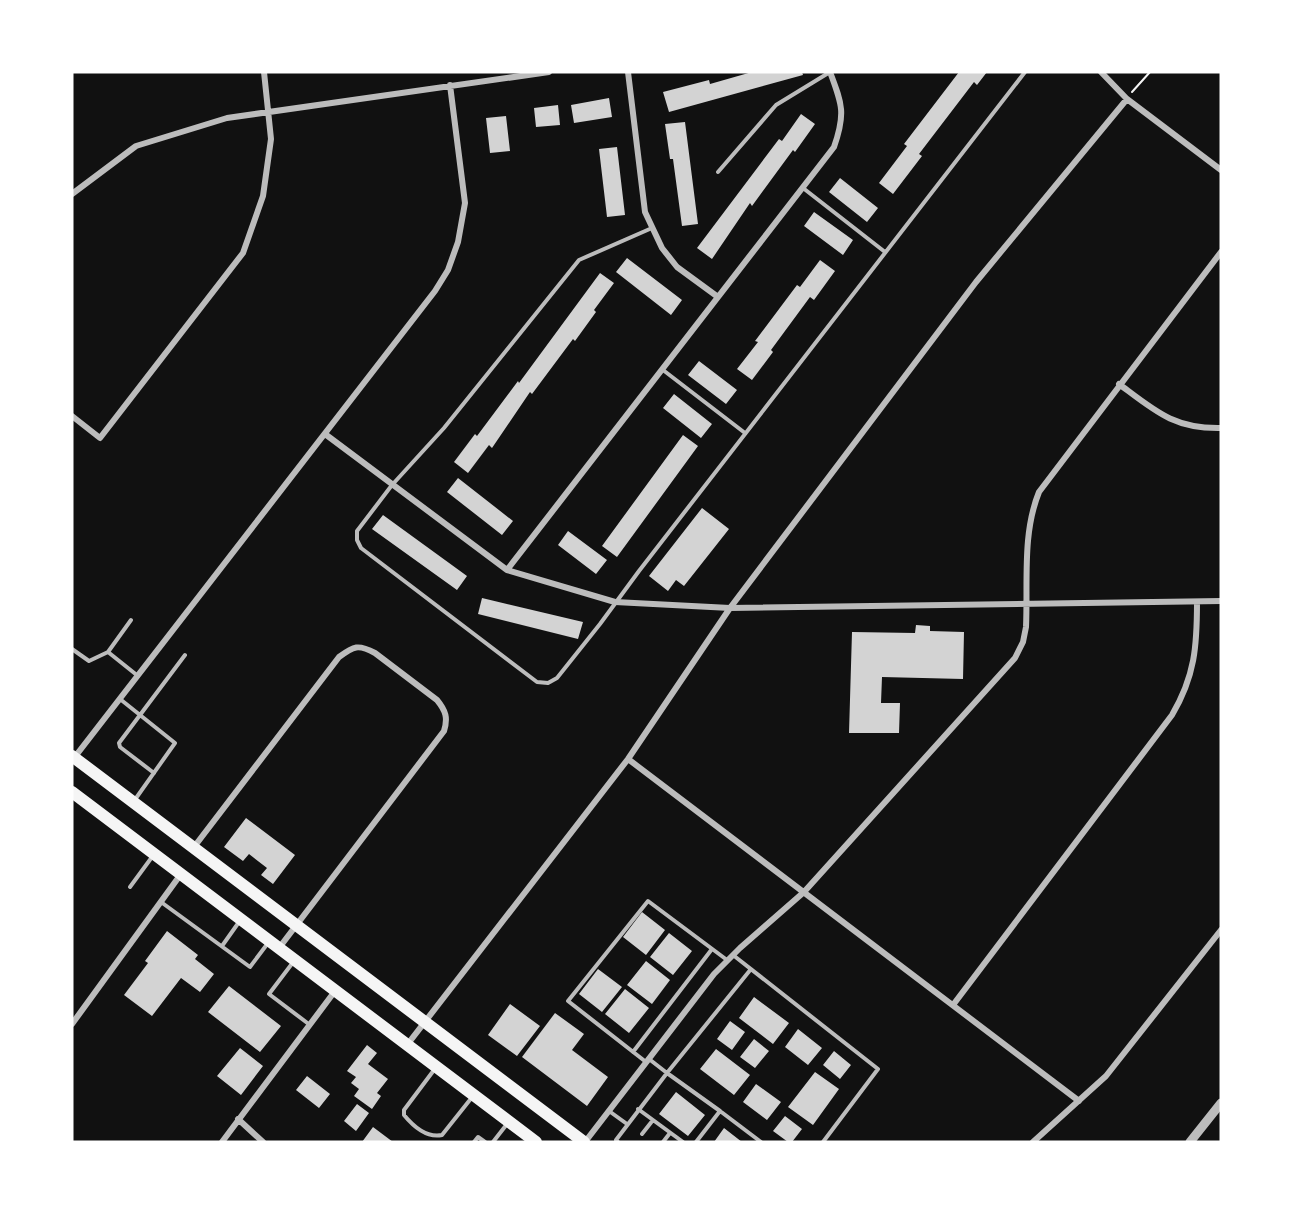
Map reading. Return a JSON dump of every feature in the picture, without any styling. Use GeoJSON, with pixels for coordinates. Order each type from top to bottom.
{"type":"FeatureCollection","features":[{"type":"Feature","properties":{"kind":"main road"},"geometry":{"type":"LineString","coordinates":[[73,758],[585,1142]]}},
{"type":"Feature","properties":{"kind":"main road"},"geometry":{"type":"LineString","coordinates":[[72,792],[536,1142]]}},
{"type":"Feature","properties":{"kind":"street"},"geometry":{"type":"LineString","coordinates":[[72,416],[100,438],[243,253],[263,196],[271,140],[264,72]]}},
{"type":"Feature","properties":{"kind":"street"},"geometry":{"type":"LineString","coordinates":[[72,194],[136,146],[227,118],[549,72]]}},
{"type":"Feature","properties":{"kind":"street"},"geometry":{"type":"LineString","coordinates":[[628,72],[645,212],[662,248],[677,267],[718,297]]}},
{"type":"Feature","properties":{"kind":"street"},"geometry":{"type":"LineString","coordinates":[[507,570],[834,147],[842,125],[842,103],[830,72]]}},
{"type":"Feature","properties":{"kind":"street"},"geometry":{"type":"LineString","coordinates":[[1101,72],[1126,99],[1221,170]]}},
{"type":"Feature","properties":{"kind":"street"},"geometry":{"type":"LineString","coordinates":[[73,758],[325,435],[435,291],[448,270],[458,242],[465,203],[450,85]]}},
{"type":"Feature","properties":{"kind":"street"},"geometry":{"type":"LineString","coordinates":[[407,1045],[628,759],[730,608],[976,282],[1126,99]]}},
{"type":"Feature","properties":{"kind":"street"},"geometry":{"type":"LineString","coordinates":[[585,1142],[714,974],[733,954],[804,892],[1009,666],[1023,642],[1026,627],[1028,534],[1030,517],[1039,492],[1221,252]]}},
{"type":"Feature","properties":{"kind":"street"},"geometry":{"type":"LineString","coordinates":[[1119,384],[1151,408],[1177,422],[1202,429],[1221,428]]}},
{"type":"Feature","properties":{"kind":"street"},"geometry":{"type":"LineString","coordinates":[[325,435],[507,570],[615,602],[730,608],[1221,601]]}},
{"type":"Feature","properties":{"kind":"street"},"geometry":{"type":"LineString","coordinates":[[953,1005],[1182,699],[1197,643],[1197,602]]}},
{"type":"Feature","properties":{"kind":"street"},"geometry":{"type":"LineString","coordinates":[[194,848],[339,657],[352,647],[363,647],[375,652],[438,700],[445,710],[447,720],[444,731],[297,925],[274,945]]}},
{"type":"Feature","properties":{"kind":"street"},"geometry":{"type":"LineString","coordinates":[[628,759],[1079,1101]]}},
{"type":"Feature","properties":{"kind":"street"},"geometry":{"type":"LineString","coordinates":[[72,1024],[181,874]]}},
{"type":"Feature","properties":{"kind":"street"},"geometry":{"type":"LineString","coordinates":[[1033,1142],[1107,1076],[1221,930]]}},
{"type":"Feature","properties":{"kind":"street"},"geometry":{"type":"LineString","coordinates":[[222,1142],[335,991]]}},
{"type":"Feature","properties":{"kind":"street"},"geometry":{"type":"LineString","coordinates":[[1190,1142],[1221,1102]]}},
{"type":"Feature","properties":{"kind":"street"},"geometry":{"type":"LineString","coordinates":[[238,1119],[263,1142]]}},
{"type":"Feature","properties":{"kind":"lane"},"geometry":{"type":"LineString","coordinates":[[718,172],[776,105],[830,72]]}},
{"type":"Feature","properties":{"kind":"lane"},"geometry":{"type":"LineString","coordinates":[[653,228],[579,260],[444,428],[392,486],[357,531],[357,540],[361,548],[537,682],[548,683],[557,678],[1025,72]]}},
{"type":"Feature","properties":{"kind":"lane"},"geometry":{"type":"LineString","coordinates":[[803,188],[885,252]]}},
{"type":"Feature","properties":{"kind":"lane"},"geometry":{"type":"LineString","coordinates":[[663,370],[745,434]]}},
{"type":"Feature","properties":{"kind":"lane"},"geometry":{"type":"LineString","coordinates":[[72,649],[89,661],[108,652],[131,620]]}},
{"type":"Feature","properties":{"kind":"lane"},"geometry":{"type":"LineString","coordinates":[[108,652],[138,675]]}},
{"type":"Feature","properties":{"kind":"lane"},"geometry":{"type":"LineString","coordinates":[[154,773],[120,747],[119,743],[185,655]]}},
{"type":"Feature","properties":{"kind":"lane"},"geometry":{"type":"LineString","coordinates":[[120,699],[175,743],[133,802]]}},
{"type":"Feature","properties":{"kind":"lane"},"geometry":{"type":"LineString","coordinates":[[130,887],[154,854]]}},
{"type":"Feature","properties":{"kind":"lane"},"geometry":{"type":"LineString","coordinates":[[727,960],[648,901],[568,1001],[633,1052],[667,1073],[760,1142]]}},
{"type":"Feature","properties":{"kind":"lane"},"geometry":{"type":"LineString","coordinates":[[161,902],[250,967],[274,945]]}},
{"type":"Feature","properties":{"kind":"lane"},"geometry":{"type":"LineString","coordinates":[[222,946],[241,920]]}},
{"type":"Feature","properties":{"kind":"lane"},"geometry":{"type":"LineString","coordinates":[[633,1052],[712,949]]}},
{"type":"Feature","properties":{"kind":"lane"},"geometry":{"type":"LineString","coordinates":[[733,954],[878,1069],[823,1142]]}},
{"type":"Feature","properties":{"kind":"lane"},"geometry":{"type":"LineString","coordinates":[[295,960],[269,994],[310,1025]]}},
{"type":"Feature","properties":{"kind":"lane"},"geometry":{"type":"LineString","coordinates":[[618,1142],[616,1140],[638,1109],[752,969]]}},
{"type":"Feature","properties":{"kind":"lane"},"geometry":{"type":"LineString","coordinates":[[436,1067],[404,1110],[404,1115],[410,1123],[426,1134],[434,1137],[442,1135],[474,1095]]}},
{"type":"Feature","properties":{"kind":"lane"},"geometry":{"type":"LineString","coordinates":[[638,1109],[683,1142]]}},
{"type":"Feature","properties":{"kind":"lane"},"geometry":{"type":"LineString","coordinates":[[609,1111],[627,1124]]}},
{"type":"Feature","properties":{"kind":"lane"},"geometry":{"type":"LineString","coordinates":[[696,1142],[720,1111]]}},
{"type":"Feature","properties":{"kind":"lane"},"geometry":{"type":"LineString","coordinates":[[642,1134],[653,1120]]}},
{"type":"Feature","properties":{"kind":"lane"},"geometry":{"type":"LineString","coordinates":[[493,1142],[509,1121]]}},
{"type":"Feature","properties":{"kind":"lane"},"geometry":{"type":"LineString","coordinates":[[663,1142],[670,1133]]}},
{"type":"Feature","properties":{"kind":"lane"},"geometry":{"type":"LineString","coordinates":[[474,1142],[478,1137],[485,1142]]}},
{"type":"Feature","properties":{"kind":"lane"},"geometry":{"type":"LineString","coordinates":[[497,1137],[504,1142]]}},
{"type":"Feature","properties":{"kind":"path"},"geometry":{"type":"LineString","coordinates":[[1126,99],[1150,72]]}},
{"type":"Feature","properties":{"kind":"building"},"geometry":{"type":"Polygon","coordinates":[[[752,72],[802,72],[803,75],[669,112],[663,92],[709,80],[710,84],[752,72]]]}},
{"type":"Feature","properties":{"kind":"building"},"geometry":{"type":"Polygon","coordinates":[[[959,72],[987,72],[977,85],[974,82],[919,154],[922,156],[893,194],[879,183],[907,146],[904,144],[959,72]]]}},
{"type":"Feature","properties":{"kind":"building"},"geometry":{"type":"Polygon","coordinates":[[[609,98],[612,117],[574,123],[571,105],[609,98]]]}},
{"type":"Feature","properties":{"kind":"building"},"geometry":{"type":"Polygon","coordinates":[[[558,105],[560,125],[536,127],[534,108],[558,105]]]}},
{"type":"Feature","properties":{"kind":"building"},"geometry":{"type":"Polygon","coordinates":[[[801,114],[815,124],[752,206],[750,203],[712,259],[697,248],[779,139],[782,141],[801,114]]]}},
{"type":"Feature","properties":{"kind":"building"},"geometry":{"type":"Polygon","coordinates":[[[506,116],[510,151],[490,153],[486,118],[506,116]]]}},
{"type":"Feature","properties":{"kind":"building"},"geometry":{"type":"Polygon","coordinates":[[[685,122],[698,224],[682,226],[673,159],[670,159],[665,124],[685,122]]]}},
{"type":"Feature","properties":{"kind":"building"},"geometry":{"type":"Polygon","coordinates":[[[617,147],[625,215],[607,217],[599,149],[617,147]]]}},
{"type":"Feature","properties":{"kind":"building"},"geometry":{"type":"Polygon","coordinates":[[[840,178],[878,208],[867,222],[829,192],[840,178]]]}},
{"type":"Feature","properties":{"kind":"building"},"geometry":{"type":"Polygon","coordinates":[[[814,212],[853,240],[843,255],[804,226],[814,212]]]}},
{"type":"Feature","properties":{"kind":"building"},"geometry":{"type":"Polygon","coordinates":[[[627,258],[682,300],[671,315],[616,272],[627,258]]]}},
{"type":"Feature","properties":{"kind":"building"},"geometry":{"type":"Polygon","coordinates":[[[820,260],[835,271],[814,300],[810,297],[752,380],[737,369],[797,285],[800,287],[820,260]]]}},
{"type":"Feature","properties":{"kind":"building"},"geometry":{"type":"Polygon","coordinates":[[[600,273],[614,283],[594,310],[596,312],[532,394],[530,392],[492,448],[489,445],[468,473],[454,462],[475,434],[477,436],[518,381],[519,383],[600,273]]]}},
{"type":"Feature","properties":{"kind":"building"},"geometry":{"type":"Polygon","coordinates":[[[699,361],[737,390],[726,404],[688,375],[699,361]]]}},
{"type":"Feature","properties":{"kind":"building"},"geometry":{"type":"Polygon","coordinates":[[[674,394],[712,424],[701,438],[663,408],[674,394]]]}},
{"type":"Feature","properties":{"kind":"building"},"geometry":{"type":"Polygon","coordinates":[[[683,435],[698,446],[617,557],[602,546],[683,435]]]}},
{"type":"Feature","properties":{"kind":"building"},"geometry":{"type":"Polygon","coordinates":[[[458,478],[513,521],[502,535],[447,492],[458,478]]]}},
{"type":"Feature","properties":{"kind":"building"},"geometry":{"type":"Polygon","coordinates":[[[702,508],[729,529],[684,586],[676,580],[668,591],[649,576],[702,508]]]}},
{"type":"Feature","properties":{"kind":"building"},"geometry":{"type":"Polygon","coordinates":[[[383,515],[467,576],[457,590],[372,529],[383,515]]]}},
{"type":"Feature","properties":{"kind":"building"},"geometry":{"type":"Polygon","coordinates":[[[568,531],[607,560],[596,574],[558,545],[568,531]]]}},
{"type":"Feature","properties":{"kind":"building"},"geometry":{"type":"Polygon","coordinates":[[[482,598],[583,622],[578,639],[478,614],[482,598]]]}},
{"type":"Feature","properties":{"kind":"building"},"geometry":{"type":"Polygon","coordinates":[[[916,625],[930,626],[930,631],[964,632],[963,679],[882,677],[881,703],[900,703],[899,733],[849,733],[852,632],[915,633],[916,625]]]}},
{"type":"Feature","properties":{"kind":"building"},"geometry":{"type":"Polygon","coordinates":[[[246,818],[295,855],[273,884],[261,875],[267,868],[249,854],[243,861],[224,847],[246,818]]]}},
{"type":"Feature","properties":{"kind":"building"},"geometry":{"type":"Polygon","coordinates":[[[642,912],[665,930],[646,955],[623,937],[642,912]]]}},
{"type":"Feature","properties":{"kind":"building"},"geometry":{"type":"Polygon","coordinates":[[[167,931],[198,955],[195,959],[214,974],[200,992],[181,978],[152,1016],[124,995],[148,963],[145,961],[167,931]]]}},
{"type":"Feature","properties":{"kind":"building"},"geometry":{"type":"Polygon","coordinates":[[[669,933],[692,951],[673,975],[650,957],[669,933]]]}},
{"type":"Feature","properties":{"kind":"building"},"geometry":{"type":"Polygon","coordinates":[[[646,961],[670,980],[652,1004],[627,985],[646,961]]]}},
{"type":"Feature","properties":{"kind":"building"},"geometry":{"type":"Polygon","coordinates":[[[598,969],[622,987],[602,1012],[579,994],[598,969]]]}},
{"type":"Feature","properties":{"kind":"building"},"geometry":{"type":"Polygon","coordinates":[[[229,986],[281,1026],[260,1052],[208,1012],[229,986]]]}},
{"type":"Feature","properties":{"kind":"building"},"geometry":{"type":"Polygon","coordinates":[[[625,989],[649,1008],[629,1033],[605,1014],[625,989]]]}},
{"type":"Feature","properties":{"kind":"building"},"geometry":{"type":"Polygon","coordinates":[[[754,997],[789,1023],[773,1044],[739,1018],[754,997]]]}},
{"type":"Feature","properties":{"kind":"building"},"geometry":{"type":"Polygon","coordinates":[[[510,1004],[540,1026],[517,1056],[488,1035],[510,1004]]]}},
{"type":"Feature","properties":{"kind":"building"},"geometry":{"type":"Polygon","coordinates":[[[555,1013],[584,1034],[572,1050],[608,1077],[587,1106],[522,1057],[555,1013]]]}},
{"type":"Feature","properties":{"kind":"building"},"geometry":{"type":"Polygon","coordinates":[[[730,1021],[745,1032],[732,1050],[717,1039],[730,1021]]]}},
{"type":"Feature","properties":{"kind":"building"},"geometry":{"type":"Polygon","coordinates":[[[798,1029],[822,1048],[808,1065],[785,1047],[798,1029]]]}},
{"type":"Feature","properties":{"kind":"building"},"geometry":{"type":"Polygon","coordinates":[[[754,1039],[769,1051],[755,1068],[740,1057],[754,1039]]]}},
{"type":"Feature","properties":{"kind":"building"},"geometry":{"type":"Polygon","coordinates":[[[367,1045],[377,1053],[368,1064],[388,1079],[377,1093],[381,1096],[372,1109],[354,1096],[359,1089],[351,1083],[356,1077],[347,1071],[367,1045]]]}},
{"type":"Feature","properties":{"kind":"building"},"geometry":{"type":"Polygon","coordinates":[[[240,1048],[263,1066],[241,1095],[217,1076],[240,1048]]]}},
{"type":"Feature","properties":{"kind":"building"},"geometry":{"type":"Polygon","coordinates":[[[716,1049],[750,1075],[734,1095],[700,1069],[716,1049]]]}},
{"type":"Feature","properties":{"kind":"building"},"geometry":{"type":"Polygon","coordinates":[[[834,1051],[851,1065],[840,1079],[823,1065],[834,1051]]]}},
{"type":"Feature","properties":{"kind":"building"},"geometry":{"type":"Polygon","coordinates":[[[815,1072],[839,1089],[813,1125],[788,1107],[815,1072]]]}},
{"type":"Feature","properties":{"kind":"building"},"geometry":{"type":"Polygon","coordinates":[[[307,1076],[330,1094],[319,1108],[296,1090],[307,1076]]]}},
{"type":"Feature","properties":{"kind":"building"},"geometry":{"type":"Polygon","coordinates":[[[756,1084],[781,1102],[767,1120],[743,1102],[756,1084]]]}},
{"type":"Feature","properties":{"kind":"building"},"geometry":{"type":"Polygon","coordinates":[[[676,1092],[705,1115],[688,1136],[659,1114],[676,1092]]]}},
{"type":"Feature","properties":{"kind":"building"},"geometry":{"type":"Polygon","coordinates":[[[357,1104],[369,1113],[356,1131],[344,1121],[357,1104]]]}},
{"type":"Feature","properties":{"kind":"building"},"geometry":{"type":"Polygon","coordinates":[[[785,1116],[802,1129],[792,1142],[788,1142],[773,1131],[785,1116]]]}},
{"type":"Feature","properties":{"kind":"building"},"geometry":{"type":"Polygon","coordinates":[[[373,1127],[393,1142],[362,1142],[373,1127]]]}},
{"type":"Feature","properties":{"kind":"building"},"geometry":{"type":"Polygon","coordinates":[[[724,1128],[742,1142],[714,1142],[724,1128]]]}}]}
